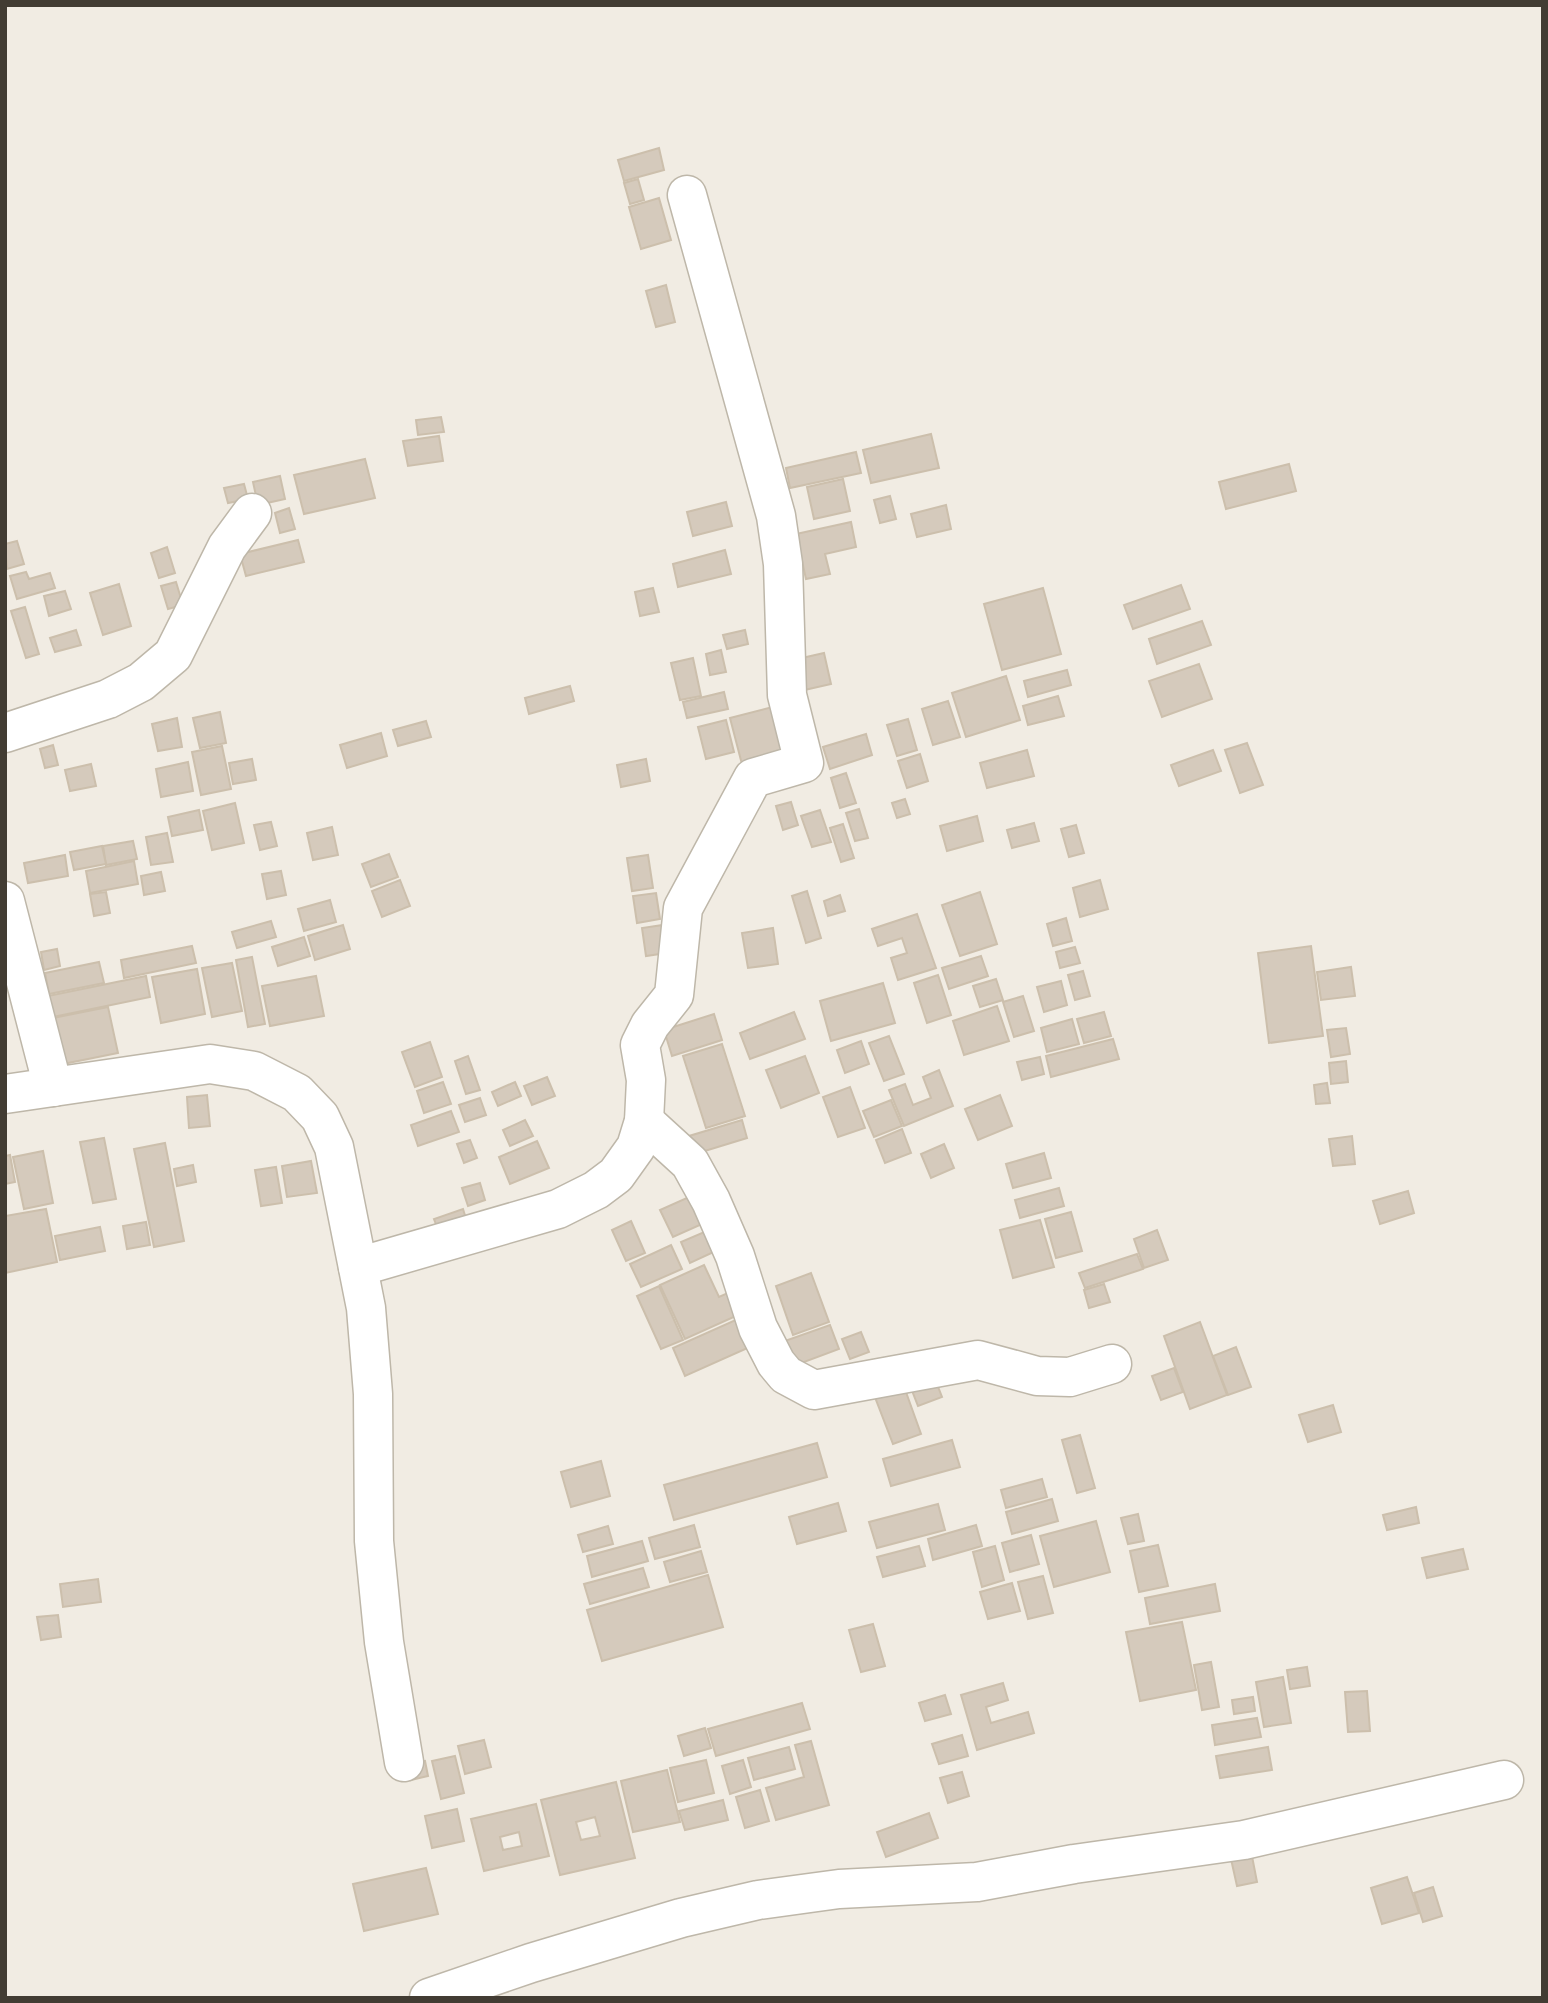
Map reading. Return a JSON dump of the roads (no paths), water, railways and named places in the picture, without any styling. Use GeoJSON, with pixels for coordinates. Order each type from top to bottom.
{"type":"FeatureCollection","features":[{"type":"Feature","properties":{"kind":"street"},"geometry":{"type":"LineString","coordinates":[[358,1267],[558,1209],[596,1190],[616,1175],[636,1147],[644,1121],[646,1080],[640,1045],[650,1025],[674,995],[683,908],[753,778],[804,763],[787,695],[783,564],[776,516],[687,195]]}},
{"type":"Feature","properties":{"kind":"street"},"geometry":{"type":"LineString","coordinates":[[5,733],[108,699],[141,682],[173,655],[227,547],[252,513]]}},
{"type":"Feature","properties":{"kind":"street"},"geometry":{"type":"LineString","coordinates":[[5,901],[53,1087]]}},
{"type":"Feature","properties":{"kind":"street"},"geometry":{"type":"LineString","coordinates":[[5,1094],[210,1064],[254,1071],[297,1093],[320,1116],[334,1147],[366,1308],[373,1394],[374,1541],[384,1643],[404,1762]]}},
{"type":"Feature","properties":{"kind":"street"},"geometry":{"type":"LineString","coordinates":[[644,1121],[690,1163],[711,1201],[736,1256],[758,1328],[776,1363],[786,1375],[814,1390],[978,1360],[1037,1376],[1070,1377],[1112,1364]]}},
{"type":"Feature","properties":{"kind":"street"},"geometry":{"type":"LineString","coordinates":[[429,1998],[531,1963],[681,1918],[758,1900],[839,1889],[977,1882],[1074,1864],[1244,1840],[1504,1780]]}}]}
